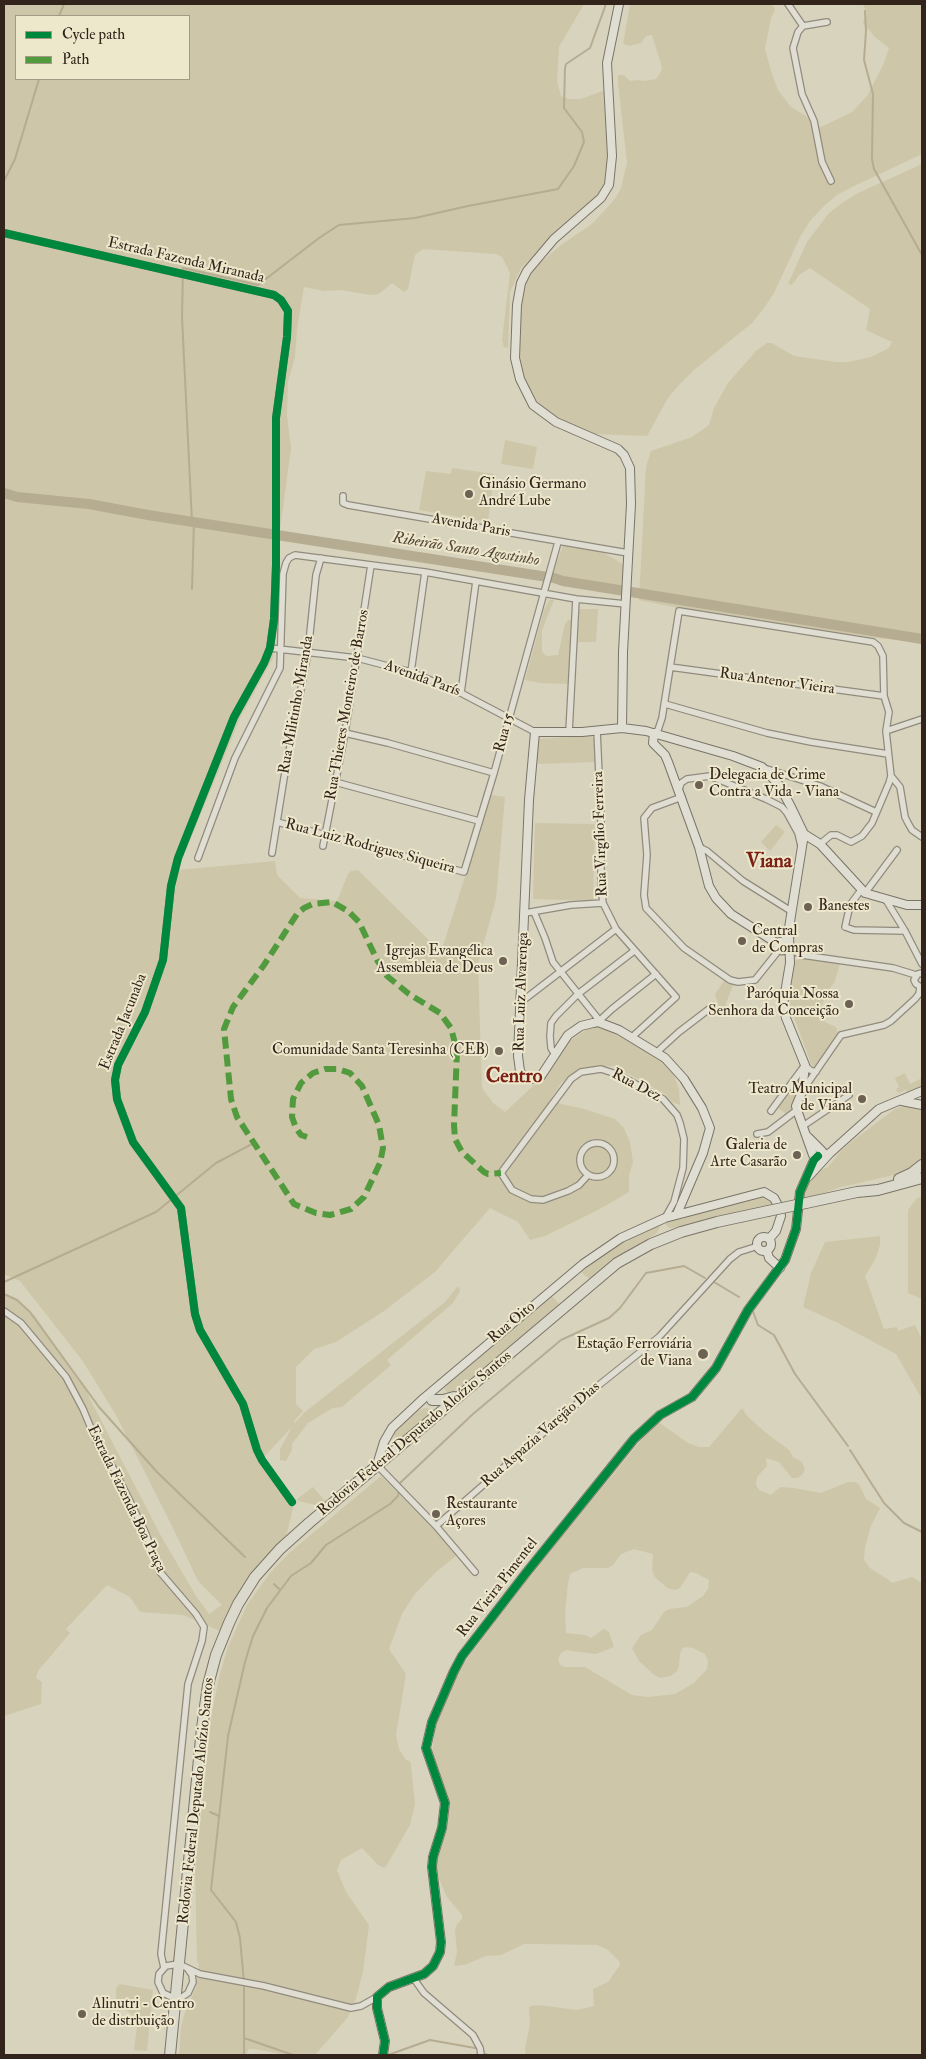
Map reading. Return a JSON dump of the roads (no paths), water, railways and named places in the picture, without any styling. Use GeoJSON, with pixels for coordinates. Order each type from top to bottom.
{"type":"FeatureCollection","features":[{"type":"Feature","properties":{"kind":"highway"},"geometry":{"type":"LineString","coordinates":[[878,1190],[912,1173],[922,1165]]}},
{"type":"Feature","properties":{"kind":"highway","name":"Rodovia Federal Deputado Aloízio Santos"},"geometry":{"type":"LineString","coordinates":[[183,1966],[182,1934],[206,1698],[212,1667],[226,1628],[246,1591],[269,1560],[377,1465],[597,1278],[637,1251],[681,1232],[717,1222],[857,1192],[878,1190],[922,1178]]}},
{"type":"Feature","properties":{"kind":"highway"},"geometry":{"type":"LineString","coordinates":[[878,1190],[922,1184]]}},
{"type":"Feature","properties":{"kind":"highway"},"geometry":{"type":"LineString","coordinates":[[428,1399],[443,1400],[459,1395]]}},
{"type":"Feature","properties":{"kind":"highway"},"geometry":{"type":"LineString","coordinates":[[170,2055],[174,1998],[183,1966]]}},
{"type":"Feature","properties":{"kind":"street"},"geometry":{"type":"LineString","coordinates":[[619,4],[607,63],[612,156],[609,185],[601,198],[554,239],[527,271],[521,283],[516,313],[515,358],[520,378],[533,405],[556,422],[618,449],[624,455],[631,474],[622,728]]}},
{"type":"Feature","properties":{"kind":"street"},"geometry":{"type":"LineString","coordinates":[[788,4],[803,26]]}},
{"type":"Feature","properties":{"kind":"street"},"geometry":{"type":"LineString","coordinates":[[827,22],[803,26],[795,39],[794,61],[802,94],[818,131],[822,162],[831,181]]}},
{"type":"Feature","properties":{"kind":"street","name":"Estrada Fazenda Miranada"},"geometry":{"type":"LineString","coordinates":[[4,233],[274,296],[281,300],[288,312],[287,337],[276,418],[275,544]]}},
{"type":"Feature","properties":{"kind":"street","name":"Avenida Paris"},"geometry":{"type":"LineString","coordinates":[[343,496],[343,503],[348,505],[628,553]]}},
{"type":"Feature","properties":{"kind":"street","name":"Rua 15"},"geometry":{"type":"LineString","coordinates":[[464,872],[510,718],[558,542]]}},
{"type":"Feature","properties":{"kind":"street","name":"Estrada Jacunaba"},"geometry":{"type":"LineString","coordinates":[[275,544],[274,619],[270,648],[264,664],[234,717],[178,858],[172,886],[163,960],[145,1012],[118,1065],[115,1080],[116,1099],[133,1142],[181,1208],[195,1314],[200,1330],[243,1404],[257,1450],[262,1460],[292,1502]]}},
{"type":"Feature","properties":{"kind":"street"},"geometry":{"type":"LineString","coordinates":[[198,858],[235,758],[278,675],[283,574],[286,563],[290,558],[295,555],[426,572],[576,600],[626,601]]}},
{"type":"Feature","properties":{"kind":"street","name":"Rua Militinho Miranda"},"geometry":{"type":"LineString","coordinates":[[272,853],[308,652],[316,575],[321,558]]}},
{"type":"Feature","properties":{"kind":"street","name":"Rua Thieres Monteiro de Barros"},"geometry":{"type":"LineString","coordinates":[[323,846],[358,658],[371,565]]}},
{"type":"Feature","properties":{"kind":"street"},"geometry":{"type":"LineString","coordinates":[[411,672],[426,572]]}},
{"type":"Feature","properties":{"kind":"street"},"geometry":{"type":"LineString","coordinates":[[461,693],[476,581]]}},
{"type":"Feature","properties":{"kind":"street"},"geometry":{"type":"LineString","coordinates":[[569,732],[576,600]]}},
{"type":"Feature","properties":{"kind":"street"},"geometry":{"type":"LineString","coordinates":[[820,844],[834,834],[848,842],[853,842],[867,829],[888,786],[890,776],[886,731],[889,712],[884,696],[883,656],[878,646],[873,642],[679,611],[660,726],[654,733],[652,743],[664,755],[680,793],[710,886],[724,909],[741,922],[784,948],[802,955],[893,968],[919,974],[915,982],[921,987],[915,999],[891,1022],[841,1035],[802,1092],[798,1100],[797,1110],[813,1155],[822,1156],[842,1142],[879,1109],[922,1091]]}},
{"type":"Feature","properties":{"kind":"street","name":"Avenida París"},"geometry":{"type":"LineString","coordinates":[[270,648],[358,658],[411,672],[461,693],[535,732]]}},
{"type":"Feature","properties":{"kind":"street","name":"Rua Antenor Vieira"},"geometry":{"type":"LineString","coordinates":[[670,667],[884,696]]}},
{"type":"Feature","properties":{"kind":"street"},"geometry":{"type":"LineString","coordinates":[[664,704],[767,733],[888,754]]}},
{"type":"Feature","properties":{"kind":"street"},"geometry":{"type":"LineString","coordinates":[[886,731],[922,720]]}},
{"type":"Feature","properties":{"kind":"street"},"geometry":{"type":"LineString","coordinates":[[535,732],[569,732],[622,728],[654,733],[733,756],[820,786],[876,812]]}},
{"type":"Feature","properties":{"kind":"street","name":"Rua Virgílio Ferreira"},"geometry":{"type":"LineString","coordinates":[[597,730],[603,903],[616,929],[676,997],[674,1001],[632,1036]]}},
{"type":"Feature","properties":{"kind":"street","name":"Rua Luiz Alvarenga"},"geometry":{"type":"LineString","coordinates":[[535,732],[529,800],[518,1056],[520,1072],[528,1078],[538,1078],[547,1069],[565,1040],[576,1029],[599,1021]]}},
{"type":"Feature","properties":{"kind":"street"},"geometry":{"type":"LineString","coordinates":[[345,734],[401,746],[494,773]]}},
{"type":"Feature","properties":{"kind":"street"},"geometry":{"type":"LineString","coordinates":[[762,767],[779,785],[790,805],[801,833],[801,859],[784,948],[787,976],[783,1005],[786,1018],[805,1065],[810,1070],[816,1072]]}},
{"type":"Feature","properties":{"kind":"street"},"geometry":{"type":"LineString","coordinates":[[680,793],[681,783],[687,779],[702,776],[714,778],[782,807],[801,833],[820,844],[863,891],[886,900],[907,905],[922,905]]}},
{"type":"Feature","properties":{"kind":"street"},"geometry":{"type":"LineString","coordinates":[[890,776],[900,787],[908,824],[912,830],[922,837]]}},
{"type":"Feature","properties":{"kind":"street"},"geometry":{"type":"LineString","coordinates":[[335,782],[479,821]]}},
{"type":"Feature","properties":{"kind":"street"},"geometry":{"type":"LineString","coordinates":[[680,793],[652,808],[644,818],[647,855],[644,894],[646,908],[684,948],[722,976],[735,982],[755,980],[784,948]]}},
{"type":"Feature","properties":{"kind":"street","name":"Rua Luiz Rodrigues Siqueira"},"geometry":{"type":"LineString","coordinates":[[277,822],[464,872]]}},
{"type":"Feature","properties":{"kind":"street"},"geometry":{"type":"LineString","coordinates":[[698,847],[707,851],[743,881],[791,911]]}},
{"type":"Feature","properties":{"kind":"street"},"geometry":{"type":"LineString","coordinates":[[897,850],[850,905],[845,927],[854,930],[905,931]]}},
{"type":"Feature","properties":{"kind":"street"},"geometry":{"type":"LineString","coordinates":[[886,900],[922,963]]}},
{"type":"Feature","properties":{"kind":"street"},"geometry":{"type":"LineString","coordinates":[[525,913],[603,903]]}},
{"type":"Feature","properties":{"kind":"street"},"geometry":{"type":"LineString","coordinates":[[534,912],[550,956],[560,972],[599,1021],[632,1036],[658,1052],[684,1079],[702,1108],[710,1128],[704,1153],[677,1214]]}},
{"type":"Feature","properties":{"kind":"street"},"geometry":{"type":"LineString","coordinates":[[521,1002],[616,929]]}},
{"type":"Feature","properties":{"kind":"street"},"geometry":{"type":"LineString","coordinates":[[554,1055],[550,1042],[551,1024],[556,1016],[578,994],[634,951]]}},
{"type":"Feature","properties":{"kind":"street"},"geometry":{"type":"LineString","coordinates":[[599,1021],[656,974]]}},
{"type":"Feature","properties":{"kind":"street"},"geometry":{"type":"LineString","coordinates":[[658,1052],[679,1032],[713,1006]]}},
{"type":"Feature","properties":{"kind":"street"},"geometry":{"type":"LineString","coordinates":[[609,1026],[608,1020],[612,1009]]}},
{"type":"Feature","properties":{"kind":"street"},"geometry":{"type":"LineString","coordinates":[[802,1092],[805,1065]]}},
{"type":"Feature","properties":{"kind":"street"},"geometry":{"type":"LineString","coordinates":[[771,1111],[805,1065]]}},
{"type":"Feature","properties":{"kind":"street","name":"Rua Dez"},"geometry":{"type":"LineString","coordinates":[[588,1175],[579,1185],[568,1191],[542,1200],[531,1199],[512,1190],[501,1173],[571,1079],[591,1070],[601,1069],[619,1075],[663,1099],[677,1115],[684,1139],[683,1168],[674,1202],[665,1218]]}},
{"type":"Feature","properties":{"kind":"street"},"geometry":{"type":"LineString","coordinates":[[803,1129],[849,1095]]}},
{"type":"Feature","properties":{"kind":"street"},"geometry":{"type":"LineString","coordinates":[[898,1101],[922,1105]]}},
{"type":"Feature","properties":{"kind":"street"},"geometry":{"type":"LineString","coordinates":[[757,1134],[768,1132],[797,1110]]}},
{"type":"Feature","properties":{"kind":"street"},"geometry":{"type":"LineString","coordinates":[[603,1143],[614,1153],[613,1167],[609,1173],[603,1176],[588,1175],[580,1163],[580,1156],[589,1144],[603,1143]]}},
{"type":"Feature","properties":{"kind":"street","name":"Rua Vieira Pimentel"},"geometry":{"type":"LineString","coordinates":[[377,1997],[389,1987],[424,1974],[437,1960],[441,1942],[432,1867],[433,1857],[442,1828],[445,1803],[426,1748],[432,1722],[454,1671],[462,1656],[526,1573],[634,1439],[651,1422],[687,1401],[698,1391],[722,1360],[748,1310],[780,1268],[793,1240],[800,1192],[807,1177],[822,1156]]}},
{"type":"Feature","properties":{"kind":"street","name":"Rua Oito"},"geometry":{"type":"LineString","coordinates":[[377,1465],[384,1442],[392,1428],[583,1264],[621,1238],[677,1214],[764,1192],[774,1198],[780,1209],[781,1216],[776,1231],[769,1239]]}},
{"type":"Feature","properties":{"kind":"street"},"geometry":{"type":"LineString","coordinates":[[767,1251],[762,1250],[758,1246],[760,1239],[765,1237],[769,1239],[771,1244],[767,1251],[769,1258],[780,1268]]}},
{"type":"Feature","properties":{"kind":"street","name":"Rua Aspazia Varejão Dias"},"geometry":{"type":"LineString","coordinates":[[436,1526],[658,1336],[730,1258],[740,1252],[758,1246]]}},
{"type":"Feature","properties":{"kind":"street","name":"Estrada Fazenda Boa Praça"},"geometry":{"type":"LineString","coordinates":[[4,1311],[21,1323],[66,1377],[83,1409],[98,1445],[115,1471],[145,1532],[160,1572],[196,1614],[204,1627],[202,1641],[188,1684],[161,1954],[164,1968]]}},
{"type":"Feature","properties":{"kind":"street"},"geometry":{"type":"LineString","coordinates":[[428,1399],[437,1406],[438,1413]]}},
{"type":"Feature","properties":{"kind":"street"},"geometry":{"type":"LineString","coordinates":[[377,1465],[436,1526],[475,1572]]}},
{"type":"Feature","properties":{"kind":"street"},"geometry":{"type":"LineString","coordinates":[[183,1966],[193,1977],[192,1986],[188,1992],[182,1997],[174,1998],[163,1993],[159,1986],[159,1974],[169,1965],[183,1966],[200,1974],[264,1986],[351,2008],[361,2006],[377,1997],[377,2008],[385,2042],[383,2055]]}},
{"type":"Feature","properties":{"kind":"street"},"geometry":{"type":"LineString","coordinates":[[193,1977],[200,1974]]}},
{"type":"Feature","properties":{"kind":"street"},"geometry":{"type":"LineString","coordinates":[[414,1979],[424,1993],[473,2035],[480,2048],[480,2055]]}},
{"type":"Feature","properties":{"kind":"waterway"},"geometry":{"type":"LineString","coordinates":[[59,15],[64,4]]}},
{"type":"Feature","properties":{"kind":"waterway"},"geometry":{"type":"LineString","coordinates":[[192,522],[182,317],[183,268],[258,285],[339,225],[415,218],[558,189],[574,166],[584,142],[582,132],[564,108],[566,64],[590,48],[606,4]]}},
{"type":"Feature","properties":{"kind":"waterway"},"geometry":{"type":"LineString","coordinates":[[865,11],[864,60],[873,94],[872,159],[874,169],[922,255]]}},
{"type":"Feature","properties":{"kind":"waterway"},"geometry":{"type":"LineString","coordinates":[[4,181],[15,159],[39,80]]}},
{"type":"Feature","properties":{"kind":"waterway","name":"Ribeirão Santo Agostinho"},"geometry":{"type":"LineString","coordinates":[[4,493],[17,497],[89,504],[922,639]]}},
{"type":"Feature","properties":{"kind":"waterway"},"geometry":{"type":"LineString","coordinates":[[192,589],[194,522]]}},
{"type":"Feature","properties":{"kind":"waterway"},"geometry":{"type":"LineString","coordinates":[[4,1282],[156,1212],[216,1163],[252,1144]]}},
{"type":"Feature","properties":{"kind":"waterway"},"geometry":{"type":"LineString","coordinates":[[400,1486],[400,1483],[473,1414],[561,1340],[609,1318],[620,1308],[646,1273],[684,1266],[705,1278]]}},
{"type":"Feature","properties":{"kind":"waterway"},"geometry":{"type":"LineString","coordinates":[[714,1282],[739,1297]]}},
{"type":"Feature","properties":{"kind":"waterway"},"geometry":{"type":"LineString","coordinates":[[4,1294],[17,1300],[30,1312],[99,1407],[157,1472],[245,1557]]}},
{"type":"Feature","properties":{"kind":"waterway"},"geometry":{"type":"LineString","coordinates":[[752,1309],[758,1325],[774,1335],[795,1374],[848,1446]]}},
{"type":"Feature","properties":{"kind":"waterway"},"geometry":{"type":"LineString","coordinates":[[850,1450],[884,1503],[904,1523],[922,1532]]}},
{"type":"Feature","properties":{"kind":"waterway"},"geometry":{"type":"LineString","coordinates":[[244,2055],[244,1983],[240,1938],[236,1922],[211,1890],[228,1736],[245,1662],[253,1636],[267,1608],[291,1576],[311,1563],[326,1545],[390,1504],[398,1496],[399,1490]]}},
{"type":"Feature","properties":{"kind":"waterway"},"geometry":{"type":"LineString","coordinates":[[274,1584],[280,1590]]}},
{"type":"Feature","properties":{"kind":"waterway"},"geometry":{"type":"LineString","coordinates":[[210,1812],[219,1816]]}},
{"type":"Feature","properties":{"kind":"waterway"},"geometry":{"type":"LineString","coordinates":[[244,2038],[293,2055]]}},
{"type":"Feature","properties":{"kind":"waterway"},"geometry":{"type":"LineString","coordinates":[[388,2055],[430,2040],[475,2048]]}},
{"type":"Feature","properties":{"kind":"place","name":"Ginásio Germano André Lube"},"geometry":{"type":"Point","coordinates":[469,494]}},
{"type":"Feature","properties":{"kind":"place","name":"Delegacia de Crime Contra a Vida - Viana"},"geometry":{"type":"Point","coordinates":[699,785]}},
{"type":"Feature","properties":{"kind":"place","name":"Banestes"},"geometry":{"type":"Point","coordinates":[808,907]}},
{"type":"Feature","properties":{"kind":"place","name":"Central de Compras"},"geometry":{"type":"Point","coordinates":[742,941]}},
{"type":"Feature","properties":{"kind":"place","name":"Igrejas Evangélica Assembleia de Deus"},"geometry":{"type":"Point","coordinates":[503,961]}},
{"type":"Feature","properties":{"kind":"place","name":"Paróquia Nossa Senhora da Conceição"},"geometry":{"type":"Point","coordinates":[849,1004]}},
{"type":"Feature","properties":{"kind":"place","name":"Comunidade Santa Teresinha (CEB)"},"geometry":{"type":"Point","coordinates":[499,1051]}},
{"type":"Feature","properties":{"kind":"place","name":"Teatro Municipal de Viana"},"geometry":{"type":"Point","coordinates":[862,1099]}},
{"type":"Feature","properties":{"kind":"place","name":"Galeria de Arte Casarão"},"geometry":{"type":"Point","coordinates":[797,1155]}},
{"type":"Feature","properties":{"kind":"place","name":"Estação Ferroviária de Viana"},"geometry":{"type":"Point","coordinates":[703,1354]}},
{"type":"Feature","properties":{"kind":"place","name":"Restaurante Açores"},"geometry":{"type":"Point","coordinates":[436,1514]}},
{"type":"Feature","properties":{"kind":"place","name":"Alinutri - Centro de distrbuição"},"geometry":{"type":"Point","coordinates":[82,2014]}},
{"type":"Feature","properties":{"kind":"district","name":"Viana"},"geometry":{"type":"Point","coordinates":[769,863]}},
{"type":"Feature","properties":{"kind":"district","name":"Centro"},"geometry":{"type":"Point","coordinates":[514,1078]}}]}
